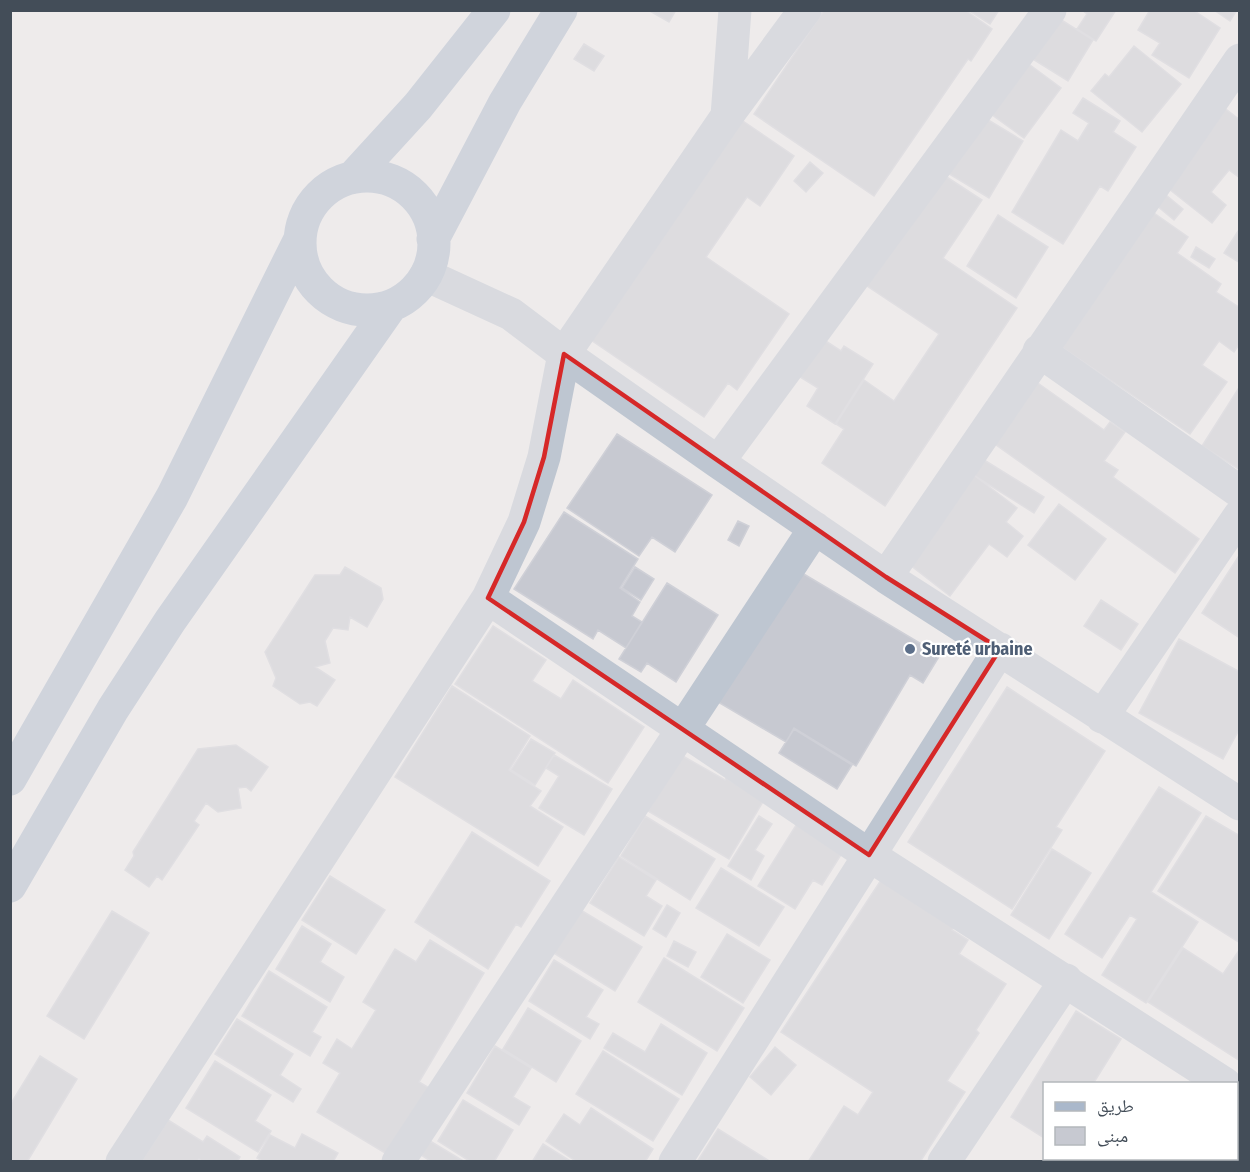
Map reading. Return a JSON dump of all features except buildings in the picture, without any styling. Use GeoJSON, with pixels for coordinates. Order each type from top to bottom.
{"type":"FeatureCollection","features":[{"type":"Feature","properties":{"kind":"main road"},"geometry":{"type":"LineString","coordinates":[[353,177],[418,106],[494,10]]}},
{"type":"Feature","properties":{"kind":"main road"},"geometry":{"type":"LineString","coordinates":[[434,239],[505,102],[561,10]]}},
{"type":"Feature","properties":{"kind":"main road"},"geometry":{"type":"LineString","coordinates":[[10,886],[113,709],[170,621],[392,306],[417,288],[426,275],[432,258],[434,239],[431,223],[424,208],[407,190],[385,178],[369,176],[353,177],[336,183],[321,193],[310,207],[302,224],[300,241],[302,263],[312,283],[328,298],[348,308],[370,310],[392,306]]}},
{"type":"Feature","properties":{"kind":"main road"},"geometry":{"type":"LineString","coordinates":[[10,779],[172,497],[300,241]]}},
{"type":"Feature","properties":{"kind":"street"},"geometry":{"type":"LineString","coordinates":[[727,116],[735,10]]}},
{"type":"Feature","properties":{"kind":"street"},"geometry":{"type":"LineString","coordinates":[[122,1161],[488,598],[524,522],[544,457],[564,354],[727,116],[805,10]]}},
{"type":"Feature","properties":{"kind":"street"},"geometry":{"type":"LineString","coordinates":[[718,462],[1050,10]]}},
{"type":"Feature","properties":{"kind":"street"},"geometry":{"type":"LineString","coordinates":[[886,577],[1239,60]]}},
{"type":"Feature","properties":{"kind":"street"},"geometry":{"type":"LineString","coordinates":[[426,275],[510,314],[718,462],[886,577],[1239,804]]}},
{"type":"Feature","properties":{"kind":"street"},"geometry":{"type":"LineString","coordinates":[[1039,351],[1239,492]]}},
{"type":"Feature","properties":{"kind":"street"},"geometry":{"type":"LineString","coordinates":[[1102,717],[1239,515]]}},
{"type":"Feature","properties":{"kind":"street"},"geometry":{"type":"LineString","coordinates":[[398,1161],[815,528]]}},
{"type":"Feature","properties":{"kind":"street"},"geometry":{"type":"LineString","coordinates":[[488,598],[869,855],[1223,1082]]}},
{"type":"Feature","properties":{"kind":"street"},"geometry":{"type":"LineString","coordinates":[[675,1161],[1000,649]]}},
{"type":"Feature","properties":{"kind":"street"},"geometry":{"type":"LineString","coordinates":[[944,1161],[1066,980]]}},
{"type":"Feature","properties":{"kind":"highlighted area"},"geometry":{"type":"Polygon","coordinates":[[[564,354],[886,577],[1000,649],[869,855],[488,598],[524,522],[544,457],[564,354]]]}},
{"type":"Feature","properties":{"kind":"place","name":"Sureté urbaine"},"geometry":{"type":"Point","coordinates":[910,649]}}]}
